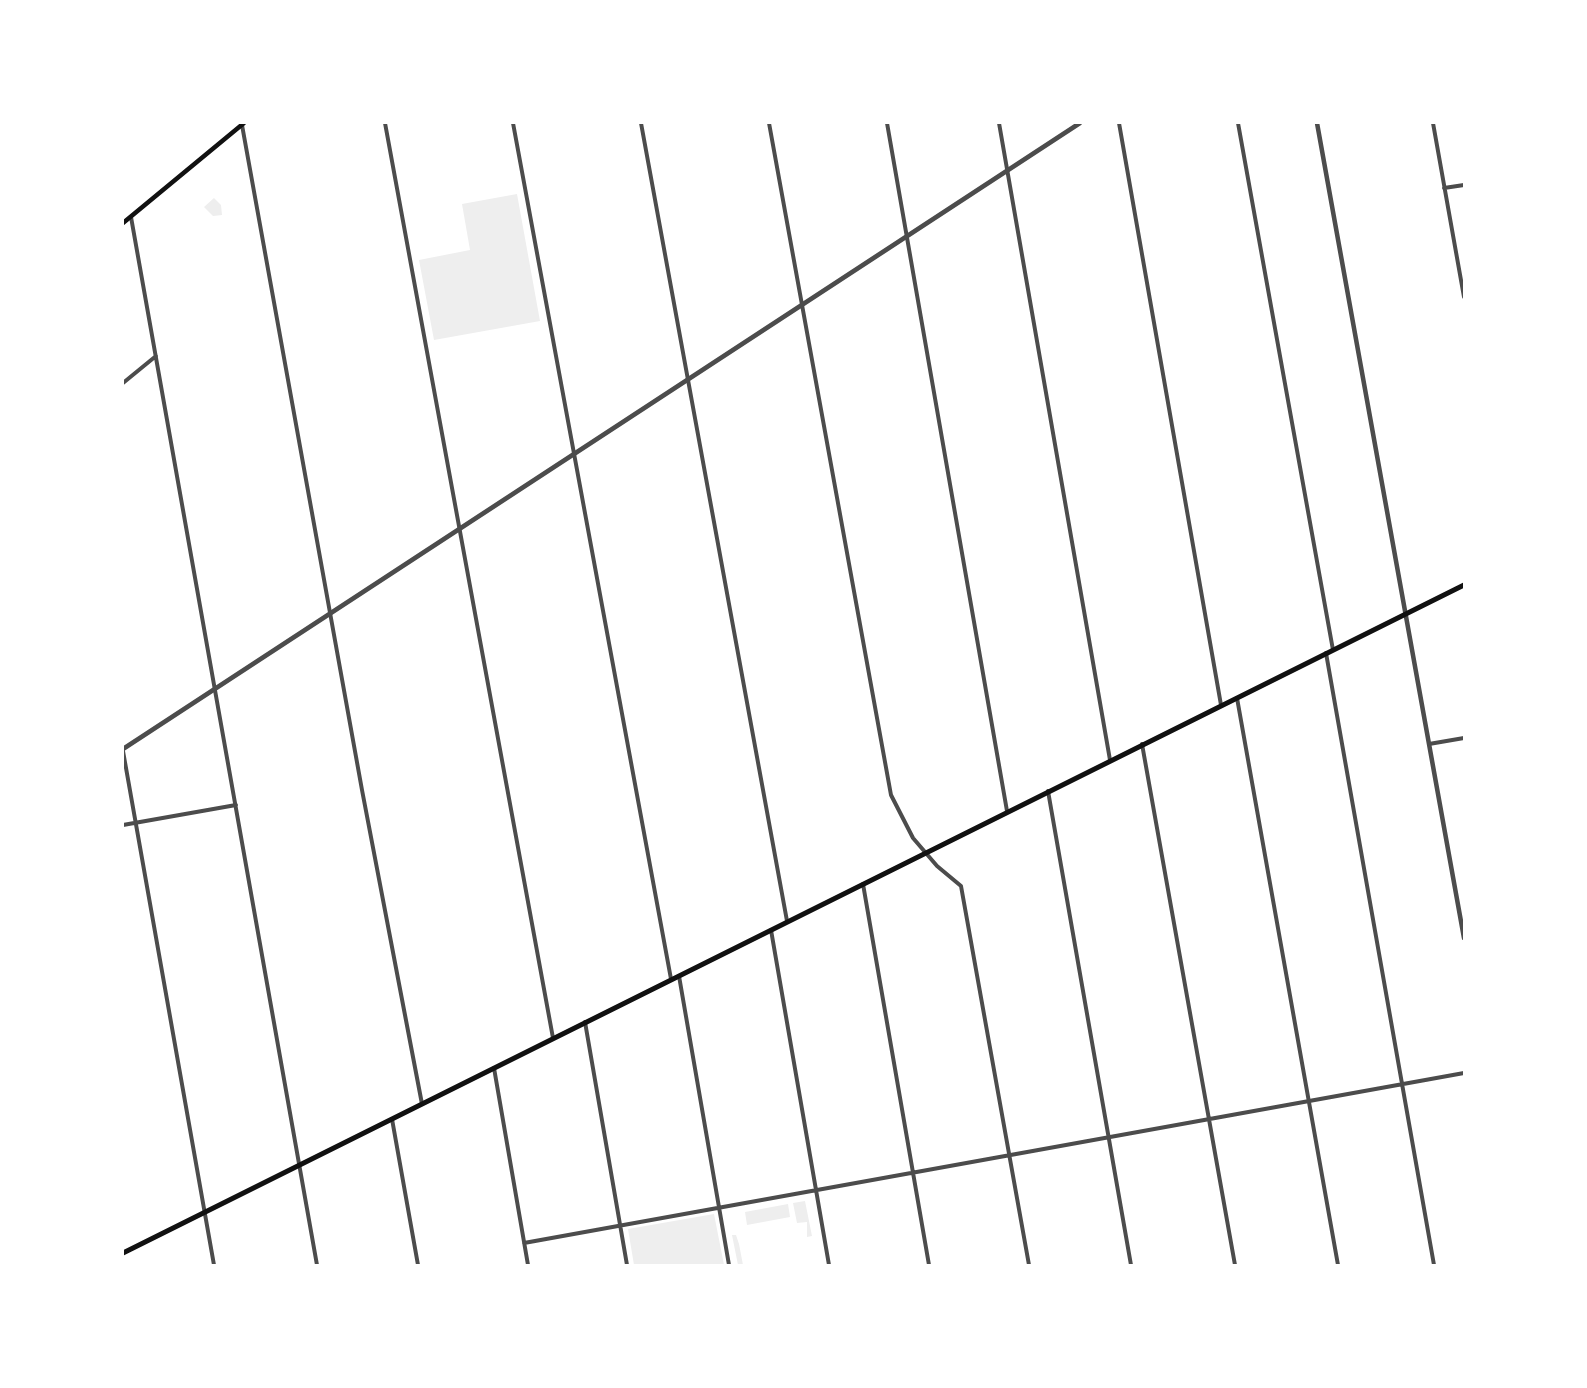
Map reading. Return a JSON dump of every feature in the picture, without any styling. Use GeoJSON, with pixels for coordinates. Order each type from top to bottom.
{"type":"FeatureCollection","features":[{"type":"Feature","properties":{"kind":"main road"},"geometry":{"type":"LineString","coordinates":[[123,223],[243,124]]}},
{"type":"Feature","properties":{"kind":"main road"},"geometry":{"type":"LineString","coordinates":[[123,1253],[1464,585]]}},
{"type":"Feature","properties":{"kind":"street"},"geometry":{"type":"LineString","coordinates":[[386,123],[553,1038]]}},
{"type":"Feature","properties":{"kind":"street"},"geometry":{"type":"LineString","coordinates":[[513,123],[670,980]]}},
{"type":"Feature","properties":{"kind":"street"},"geometry":{"type":"LineString","coordinates":[[641,123],[787,921]]}},
{"type":"Feature","properties":{"kind":"street"},"geometry":{"type":"LineString","coordinates":[[769,123],[891,795],[900,817],[925,852],[937,866],[961,886],[1029,1265]]}},
{"type":"Feature","properties":{"kind":"street"},"geometry":{"type":"LineString","coordinates":[[887,123],[1007,811]]}},
{"type":"Feature","properties":{"kind":"street"},"geometry":{"type":"LineString","coordinates":[[999,123],[1110,760]]}},
{"type":"Feature","properties":{"kind":"street"},"geometry":{"type":"LineString","coordinates":[[214,1265],[123,750],[215,687],[461,530],[1080,123]]}},
{"type":"Feature","properties":{"kind":"street"},"geometry":{"type":"LineString","coordinates":[[1119,123],[1221,705]]}},
{"type":"Feature","properties":{"kind":"street"},"geometry":{"type":"LineString","coordinates":[[1238,123],[1332,650]]}},
{"type":"Feature","properties":{"kind":"street"},"geometry":{"type":"LineString","coordinates":[[1317,123],[1464,938]]}},
{"type":"Feature","properties":{"kind":"street"},"geometry":{"type":"LineString","coordinates":[[1433,123],[1464,297]]}},
{"type":"Feature","properties":{"kind":"street"},"geometry":{"type":"LineString","coordinates":[[243,124],[330,614],[422,1104]]}},
{"type":"Feature","properties":{"kind":"street"},"geometry":{"type":"LineString","coordinates":[[1444,188],[1464,185]]}},
{"type":"Feature","properties":{"kind":"street"},"geometry":{"type":"LineString","coordinates":[[131,217],[317,1265]]}},
{"type":"Feature","properties":{"kind":"street"},"geometry":{"type":"LineString","coordinates":[[123,383],[156,356]]}},
{"type":"Feature","properties":{"kind":"street"},"geometry":{"type":"LineString","coordinates":[[1326,653],[1434,1265]]}},
{"type":"Feature","properties":{"kind":"street"},"geometry":{"type":"LineString","coordinates":[[1237,697],[1338,1265]]}},
{"type":"Feature","properties":{"kind":"street"},"geometry":{"type":"LineString","coordinates":[[1430,744],[1464,738]]}},
{"type":"Feature","properties":{"kind":"street"},"geometry":{"type":"LineString","coordinates":[[1142,744],[1235,1265]]}},
{"type":"Feature","properties":{"kind":"street"},"geometry":{"type":"LineString","coordinates":[[1048,791],[1111,1137],[1131,1265]]}},
{"type":"Feature","properties":{"kind":"street"},"geometry":{"type":"LineString","coordinates":[[123,825],[236,805]]}},
{"type":"Feature","properties":{"kind":"street"},"geometry":{"type":"LineString","coordinates":[[863,883],[929,1265]]}},
{"type":"Feature","properties":{"kind":"street"},"geometry":{"type":"LineString","coordinates":[[771,929],[829,1265]]}},
{"type":"Feature","properties":{"kind":"street"},"geometry":{"type":"LineString","coordinates":[[679,975],[729,1265]]}},
{"type":"Feature","properties":{"kind":"street"},"geometry":{"type":"LineString","coordinates":[[585,1022],[627,1265]]}},
{"type":"Feature","properties":{"kind":"street"},"geometry":{"type":"LineString","coordinates":[[494,1068],[528,1265]]}},
{"type":"Feature","properties":{"kind":"street"},"geometry":{"type":"LineString","coordinates":[[524,1243],[1464,1073]]}},
{"type":"Feature","properties":{"kind":"street"},"geometry":{"type":"LineString","coordinates":[[392,1119],[418,1265]]}},
{"type":"Feature","properties":{"kind":"shaded area"},"geometry":{"type":"Polygon","coordinates":[[[517,194],[540,321],[434,340],[419,260],[470,250],[462,204],[517,194]]]}},
{"type":"Feature","properties":{"kind":"shaded area"},"geometry":{"type":"Polygon","coordinates":[[[214,198],[221,205],[222,215],[213,216],[204,207],[214,198]]]}},
{"type":"Feature","properties":{"kind":"shaded area"},"geometry":{"type":"Polygon","coordinates":[[[805,1201],[812,1236],[807,1237],[807,1222],[797,1223],[793,1203],[805,1201]]]}},
{"type":"Feature","properties":{"kind":"shaded area"},"geometry":{"type":"Polygon","coordinates":[[[788,1204],[790,1217],[747,1225],[745,1212],[788,1204]]]}},
{"type":"Feature","properties":{"kind":"shaded area"},"geometry":{"type":"Polygon","coordinates":[[[714,1214],[724,1265],[634,1265],[628,1229],[714,1214]]]}},
{"type":"Feature","properties":{"kind":"shaded area"},"geometry":{"type":"Polygon","coordinates":[[[732,1235],[736,1235],[743,1265],[738,1265],[732,1235]]]}}]}
